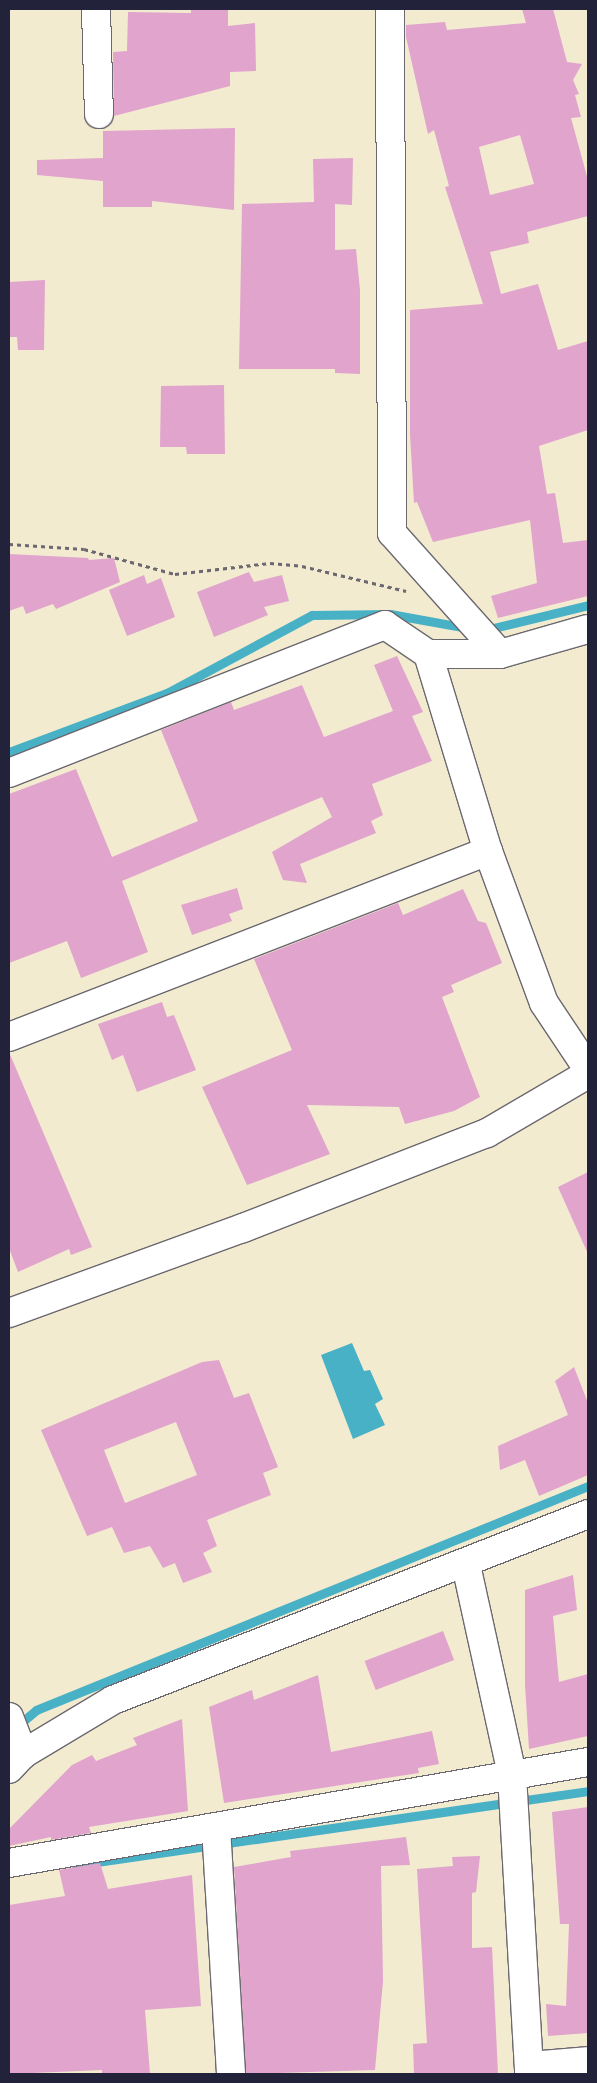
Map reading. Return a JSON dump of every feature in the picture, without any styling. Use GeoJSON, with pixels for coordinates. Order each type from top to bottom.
{"type":"FeatureCollection","features":[{"type":"Feature","properties":{"kind":"street"},"geometry":{"type":"LineString","coordinates":[[96,9],[99,114]]}},
{"type":"Feature","properties":{"kind":"street"},"geometry":{"type":"LineString","coordinates":[[390,9],[392,534],[500,654]]}},
{"type":"Feature","properties":{"kind":"street"},"geometry":{"type":"LineString","coordinates":[[9,773],[385,625],[428,654],[500,654],[588,629]]}},
{"type":"Feature","properties":{"kind":"street"},"geometry":{"type":"LineString","coordinates":[[428,654],[488,851],[544,1003],[588,1069]]}},
{"type":"Feature","properties":{"kind":"street"},"geometry":{"type":"LineString","coordinates":[[9,1037],[488,851]]}},
{"type":"Feature","properties":{"kind":"street"},"geometry":{"type":"LineString","coordinates":[[9,1313],[243,1228],[487,1133],[588,1074]]}},
{"type":"Feature","properties":{"kind":"street"},"geometry":{"type":"LineString","coordinates":[[9,1716],[16,1762],[113,1700],[466,1565],[588,1514]]}},
{"type":"Feature","properties":{"kind":"street"},"geometry":{"type":"LineString","coordinates":[[466,1565],[512,1775],[529,2070],[588,2062]]}},
{"type":"Feature","properties":{"kind":"street"},"geometry":{"type":"LineString","coordinates":[[9,1863],[588,1762]]}},
{"type":"Feature","properties":{"kind":"street"},"geometry":{"type":"LineString","coordinates":[[216,1828],[231,2074]]}},
{"type":"Feature","properties":{"kind":"path"},"geometry":{"type":"LineString","coordinates":[[9,544],[84,549],[176,574],[270,563],[302,566],[450,598]]}},
{"type":"Feature","properties":{"kind":"water"},"geometry":{"type":"Polygon","coordinates":[[[352,1343],[364,1371],[370,1370],[383,1399],[375,1404],[385,1425],[353,1439],[321,1355],[352,1343]]]}},
{"type":"Feature","properties":{"kind":"building"},"geometry":{"type":"Polygon","coordinates":[[[191,9],[228,9],[228,26],[255,23],[256,71],[230,72],[230,86],[114,116],[113,52],[127,51],[128,12],[191,13],[191,9]]]}},
{"type":"Feature","properties":{"kind":"building"},"geometry":{"type":"Polygon","coordinates":[[[522,9],[553,9],[567,62],[582,64],[573,80],[579,94],[575,95],[581,117],[571,118],[588,180],[588,216],[527,232],[529,243],[490,252],[501,294],[538,284],[558,350],[588,341],[588,430],[539,446],[547,494],[555,493],[563,543],[588,540],[588,596],[498,618],[491,596],[537,583],[530,520],[433,542],[417,502],[414,503],[410,435],[410,310],[483,304],[445,187],[449,186],[434,130],[428,134],[406,37],[406,25],[445,22],[447,30],[526,23],[522,9]],[[520,135],[479,147],[490,195],[534,184],[520,135]]]}},
{"type":"Feature","properties":{"kind":"building"},"geometry":{"type":"Polygon","coordinates":[[[235,128],[234,210],[152,201],[152,207],[103,207],[103,181],[37,175],[37,160],[103,158],[103,131],[235,128]]]}},
{"type":"Feature","properties":{"kind":"building"},"geometry":{"type":"Polygon","coordinates":[[[353,158],[352,205],[335,204],[335,250],[356,249],[360,290],[360,374],[335,373],[335,369],[239,369],[242,204],[314,202],[313,159],[353,158]]]}},
{"type":"Feature","properties":{"kind":"building"},"geometry":{"type":"Polygon","coordinates":[[[45,280],[44,350],[18,350],[17,337],[9,337],[9,282],[45,280]]]}},
{"type":"Feature","properties":{"kind":"building"},"geometry":{"type":"Polygon","coordinates":[[[224,385],[225,454],[187,454],[186,447],[160,447],[161,386],[224,385]]]}},
{"type":"Feature","properties":{"kind":"building"},"geometry":{"type":"Polygon","coordinates":[[[9,554],[88,558],[89,560],[114,558],[120,582],[56,609],[53,604],[26,614],[23,606],[9,611],[9,554]]]}},
{"type":"Feature","properties":{"kind":"building"},"geometry":{"type":"Polygon","coordinates":[[[249,572],[254,582],[282,575],[289,601],[264,607],[268,615],[214,637],[197,592],[249,572]]]}},
{"type":"Feature","properties":{"kind":"building"},"geometry":{"type":"Polygon","coordinates":[[[144,575],[147,584],[161,578],[175,617],[127,636],[109,590],[144,575]]]}},
{"type":"Feature","properties":{"kind":"building"},"geometry":{"type":"Polygon","coordinates":[[[397,656],[423,712],[412,716],[432,761],[372,784],[383,815],[371,821],[376,833],[300,864],[307,883],[283,880],[272,852],[332,817],[322,797],[122,881],[148,952],[81,978],[67,941],[9,963],[9,794],[76,769],[112,857],[198,821],[161,730],[231,702],[234,710],[302,685],[324,737],[393,711],[374,665],[397,656]]]}},
{"type":"Feature","properties":{"kind":"building"},"geometry":{"type":"Polygon","coordinates":[[[237,888],[243,909],[229,914],[232,921],[192,935],[181,905],[237,888]]]}},
{"type":"Feature","properties":{"kind":"building"},"geometry":{"type":"Polygon","coordinates":[[[463,889],[478,921],[486,923],[502,963],[451,985],[454,992],[442,997],[480,1097],[454,1111],[405,1124],[399,1107],[307,1105],[330,1154],[247,1185],[202,1087],[292,1050],[254,959],[398,903],[403,915],[463,889]]]}},
{"type":"Feature","properties":{"kind":"building"},"geometry":{"type":"Polygon","coordinates":[[[162,1002],[167,1017],[174,1015],[196,1070],[137,1092],[123,1055],[112,1060],[98,1024],[162,1002]]]}},
{"type":"Feature","properties":{"kind":"building"},"geometry":{"type":"Polygon","coordinates":[[[9,1052],[92,1247],[71,1255],[69,1249],[18,1272],[9,1248],[9,1052]]]}},
{"type":"Feature","properties":{"kind":"building"},"geometry":{"type":"Polygon","coordinates":[[[588,1172],[588,1254],[558,1187],[588,1172]]]}},
{"type":"Feature","properties":{"kind":"building"},"geometry":{"type":"Polygon","coordinates":[[[219,1360],[234,1398],[249,1393],[278,1467],[263,1473],[271,1495],[207,1520],[217,1546],[203,1553],[212,1572],[183,1583],[175,1563],[163,1568],[150,1546],[124,1553],[112,1527],[87,1536],[41,1430],[202,1362],[219,1360]],[[176,1422],[104,1450],[125,1503],[197,1475],[176,1422]]]}},
{"type":"Feature","properties":{"kind":"building"},"geometry":{"type":"Polygon","coordinates":[[[574,1367],[588,1403],[588,1475],[539,1496],[525,1460],[500,1470],[498,1446],[568,1415],[555,1381],[574,1367]]]}},
{"type":"Feature","properties":{"kind":"building"},"geometry":{"type":"Polygon","coordinates":[[[573,1575],[577,1610],[553,1616],[559,1682],[588,1674],[588,1736],[529,1749],[525,1685],[525,1590],[573,1575]]]}},
{"type":"Feature","properties":{"kind":"building"},"geometry":{"type":"Polygon","coordinates":[[[443,1631],[454,1660],[376,1690],[365,1661],[443,1631]]]}},
{"type":"Feature","properties":{"kind":"building"},"geometry":{"type":"Polygon","coordinates":[[[318,1675],[331,1752],[432,1731],[439,1764],[418,1768],[419,1773],[224,1803],[209,1707],[252,1690],[254,1700],[318,1675]]]}},
{"type":"Feature","properties":{"kind":"building"},"geometry":{"type":"Polygon","coordinates":[[[182,1719],[188,1811],[89,1827],[91,1833],[51,1840],[51,1837],[9,1846],[9,1829],[72,1765],[92,1755],[96,1761],[137,1745],[133,1738],[182,1719]]]}},
{"type":"Feature","properties":{"kind":"building"},"geometry":{"type":"Polygon","coordinates":[[[588,1807],[588,2033],[548,2036],[546,2004],[566,2006],[569,1924],[560,1924],[552,1812],[588,1807]]]}},
{"type":"Feature","properties":{"kind":"building"},"geometry":{"type":"Polygon","coordinates":[[[406,1837],[410,1865],[381,1866],[383,1981],[375,2070],[246,2074],[234,1867],[291,1857],[290,1851],[406,1837]]]}},
{"type":"Feature","properties":{"kind":"building"},"geometry":{"type":"Polygon","coordinates":[[[480,1856],[476,1892],[472,1893],[472,1948],[492,1947],[498,2074],[414,2074],[413,2044],[427,2043],[417,1869],[453,1866],[452,1857],[480,1856]]]}},
{"type":"Feature","properties":{"kind":"building"},"geometry":{"type":"Polygon","coordinates":[[[100,1863],[108,1889],[192,1875],[201,2006],[145,2010],[150,2074],[102,2074],[102,2070],[9,2074],[9,1905],[65,1896],[59,1870],[100,1863]]]}},
{"type":"Feature","properties":{"kind":"waterway"},"geometry":{"type":"LineString","coordinates":[[485,630],[588,605]]}},
{"type":"Feature","properties":{"kind":"waterway"},"geometry":{"type":"LineString","coordinates":[[9,752],[167,693],[312,615],[390,614],[467,628]]}},
{"type":"Feature","properties":{"kind":"waterway"},"geometry":{"type":"LineString","coordinates":[[16,1727],[36,1710],[588,1486]]}},
{"type":"Feature","properties":{"kind":"waterway"},"geometry":{"type":"LineString","coordinates":[[76,1865],[588,1791]]}}]}
